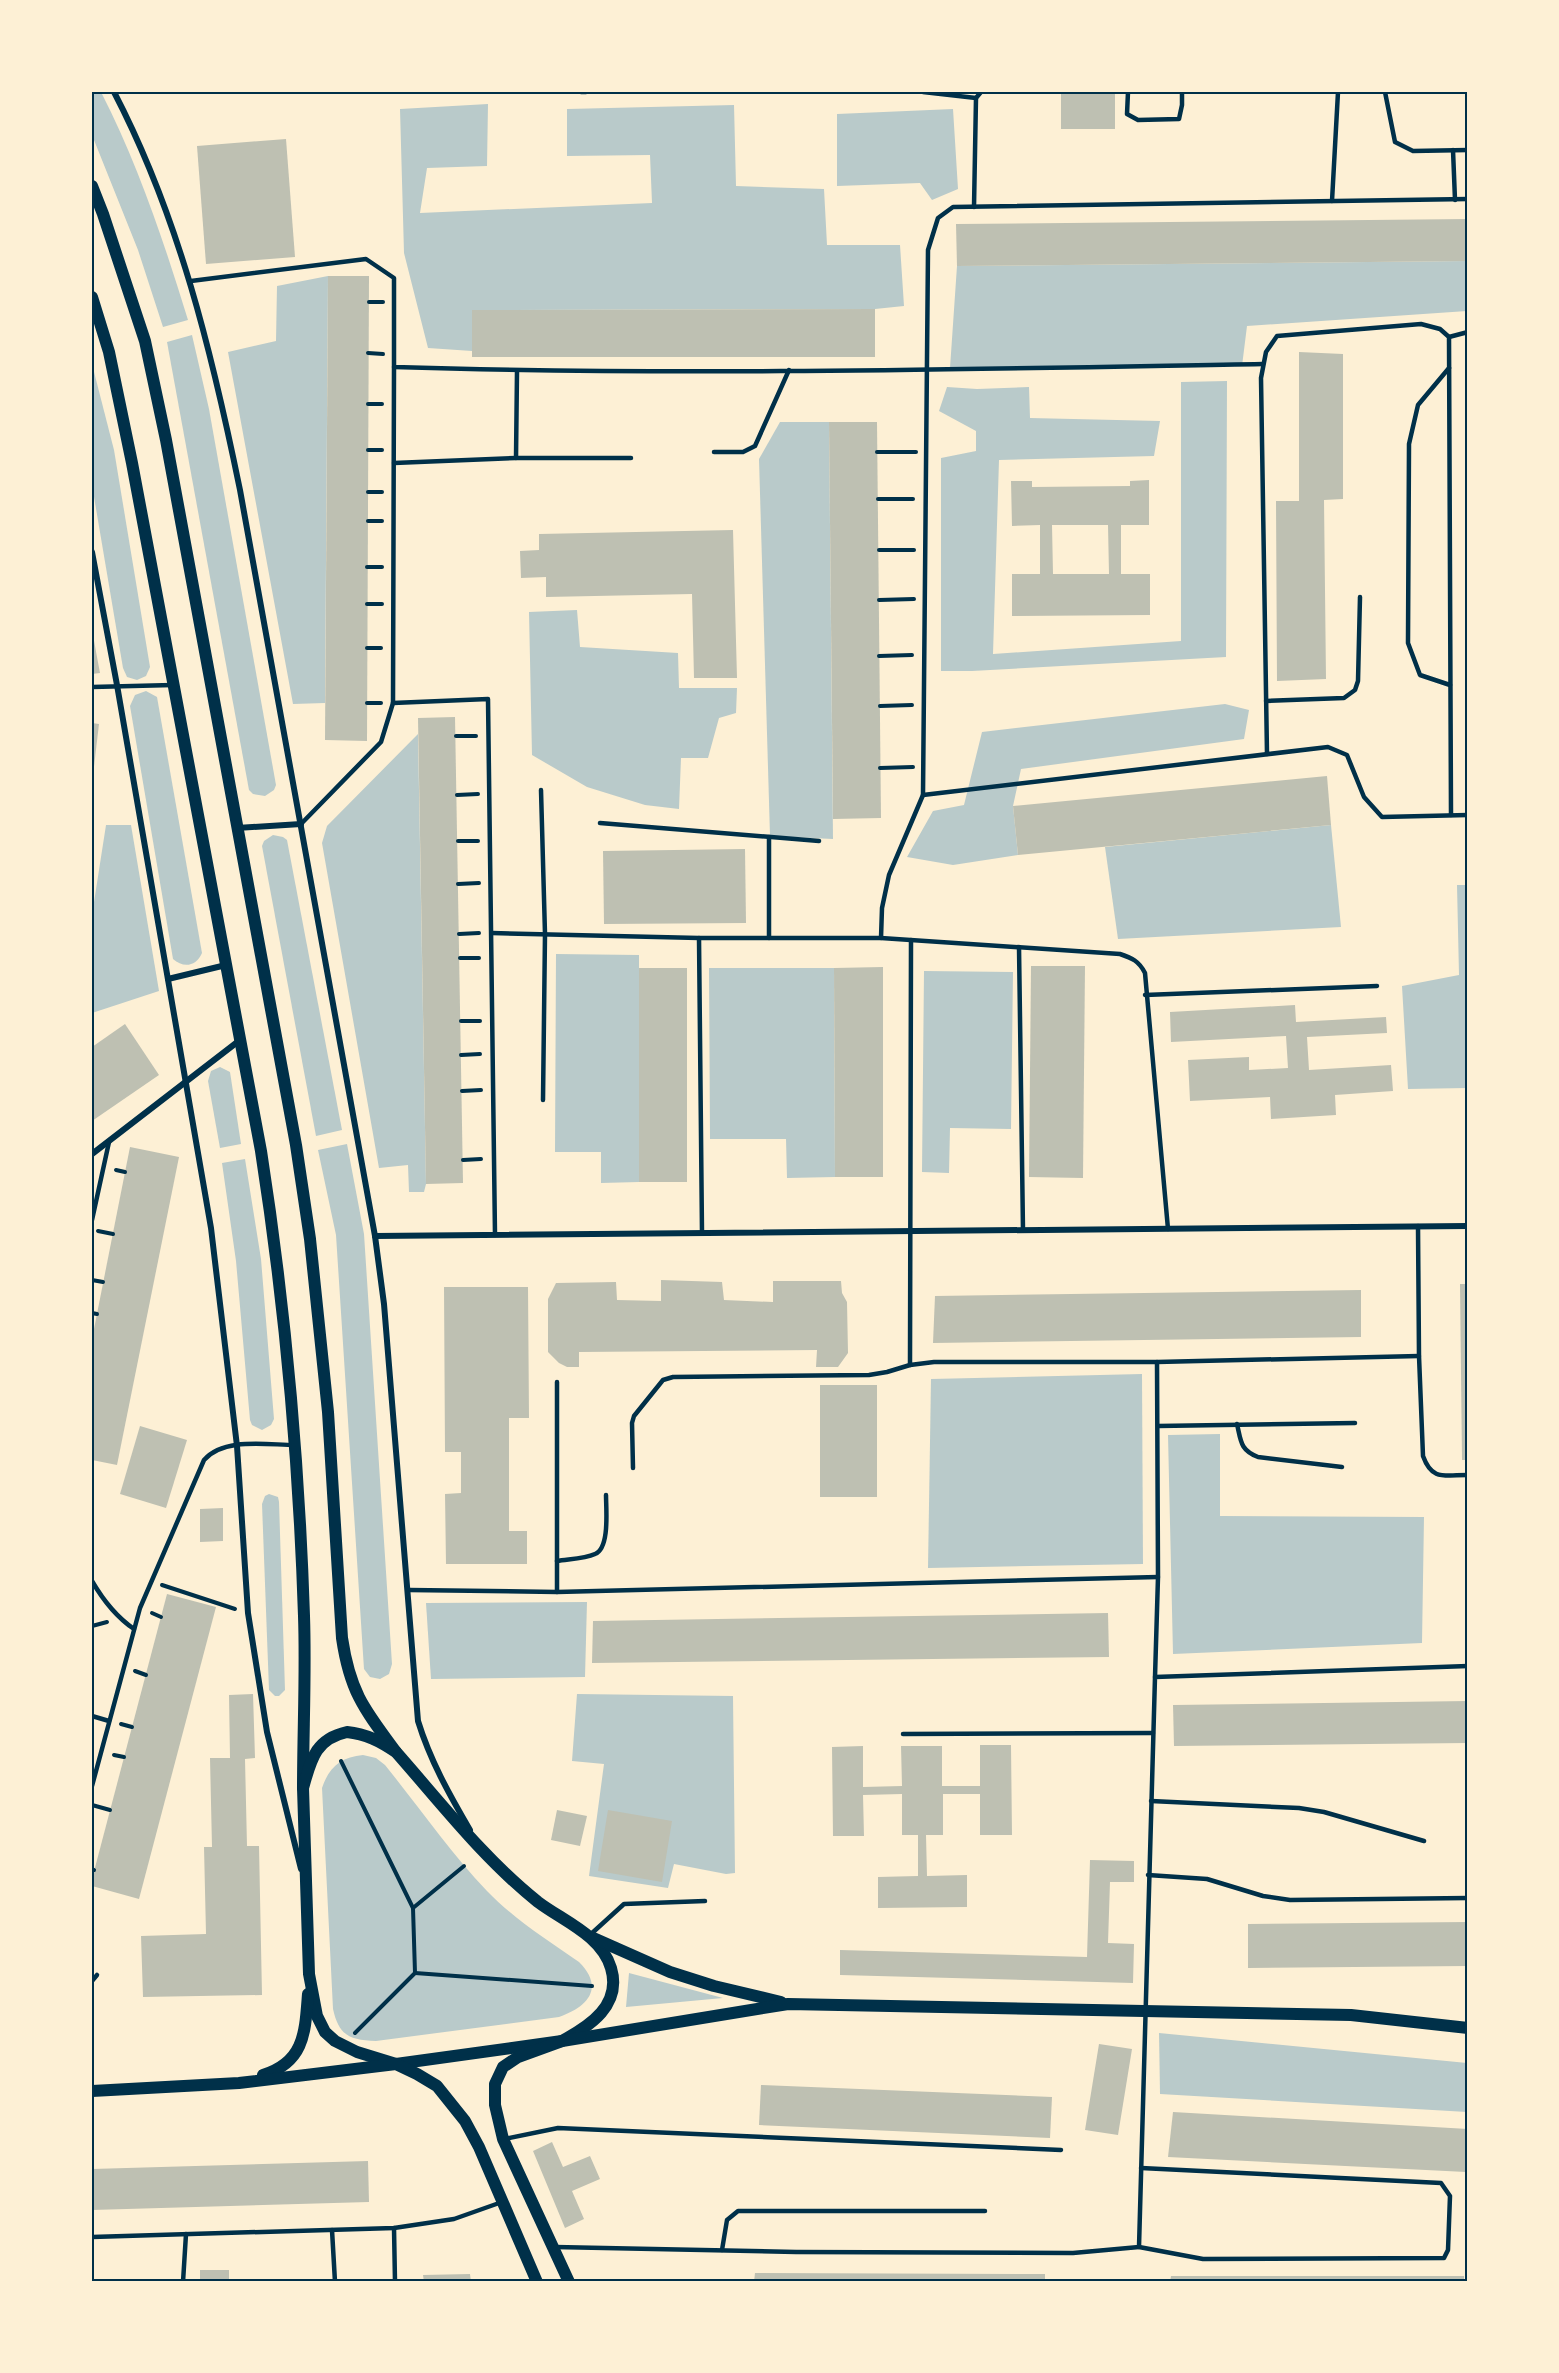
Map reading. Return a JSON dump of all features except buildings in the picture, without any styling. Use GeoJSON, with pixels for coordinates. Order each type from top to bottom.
{"type":"FeatureCollection","features":[{"type":"Feature","properties":{"kind":"main road"},"geometry":{"type":"LineString","coordinates":[[92,186],[145,341],[166,440],[293,1133],[312,1250],[328,1412],[346,1670],[357,1697],[396,1752],[481,1849],[511,1880],[541,1904],[589,1936],[670,1972],[714,1986],[788,2004]]}},
{"type":"Feature","properties":{"kind":"main road"},"geometry":{"type":"LineString","coordinates":[[92,297],[114,374],[240,1040],[275,1243],[296,1445],[304,1619],[303,1788],[309,1974],[303,2038],[294,2057],[276,2071],[239,2083]]}},
{"type":"Feature","properties":{"kind":"main road"},"geometry":{"type":"LineString","coordinates":[[303,1788],[311,1760],[322,1743],[335,1735],[347,1732],[363,1734],[382,1742],[396,1752]]}},
{"type":"Feature","properties":{"kind":"main road"},"geometry":{"type":"LineString","coordinates":[[569,2282],[503,2139],[495,2105],[495,2084],[503,2067],[518,2057],[562,2041],[586,2028],[609,2003],[614,1982],[611,1967],[589,1936]]}},
{"type":"Feature","properties":{"kind":"main road"},"geometry":{"type":"LineString","coordinates":[[309,1974],[317,2016],[325,2031],[335,2041],[357,2052],[396,2064],[437,2086],[452,2101],[479,2147],[537,2282]]}},
{"type":"Feature","properties":{"kind":"main road"},"geometry":{"type":"LineString","coordinates":[[92,2091],[239,2083],[396,2064],[562,2041],[788,2004],[1351,2015],[1467,2028]]}},
{"type":"Feature","properties":{"kind":"street"},"geometry":{"type":"LineString","coordinates":[[114,92],[154,181],[191,280],[234,458],[375,1236],[384,1304],[418,1720],[427,1749],[442,1782],[481,1849]]}},
{"type":"Feature","properties":{"kind":"street"},"geometry":{"type":"LineString","coordinates":[[92,552],[212,1228],[237,1446],[248,1613],[267,1732],[306,1891]]}},
{"type":"Feature","properties":{"kind":"street"},"geometry":{"type":"LineString","coordinates":[[237,828],[301,824]]}},
{"type":"Feature","properties":{"kind":"street"},"geometry":{"type":"LineString","coordinates":[[168,979],[226,965]]}},
{"type":"Feature","properties":{"kind":"street"},"geometry":{"type":"LineString","coordinates":[[92,1154],[240,1040]]}},
{"type":"Feature","properties":{"kind":"street"},"geometry":{"type":"LineString","coordinates":[[375,1236],[1467,1226]]}},
{"type":"Feature","properties":{"kind":"lane"},"geometry":{"type":"LineString","coordinates":[[581,92],[586,92]]}},
{"type":"Feature","properties":{"kind":"lane"},"geometry":{"type":"LineString","coordinates":[[923,92],[976,98]]}},
{"type":"Feature","properties":{"kind":"lane"},"geometry":{"type":"LineString","coordinates":[[974,207],[976,98],[981,92]]}},
{"type":"Feature","properties":{"kind":"lane"},"geometry":{"type":"LineString","coordinates":[[1128,92],[1127,114],[1138,120],[1179,119],[1182,92]]}},
{"type":"Feature","properties":{"kind":"lane"},"geometry":{"type":"LineString","coordinates":[[1332,201],[1338,92]]}},
{"type":"Feature","properties":{"kind":"lane"},"geometry":{"type":"LineString","coordinates":[[1385,92],[1395,142],[1413,151],[1467,150]]}},
{"type":"Feature","properties":{"kind":"lane"},"geometry":{"type":"LineString","coordinates":[[1453,150],[1455,200]]}},
{"type":"Feature","properties":{"kind":"lane"},"geometry":{"type":"LineString","coordinates":[[881,938],[882,908],[889,875],[923,795],[928,249],[938,218],[953,207],[1467,199]]}},
{"type":"Feature","properties":{"kind":"lane"},"geometry":{"type":"LineString","coordinates":[[191,280],[366,259],[394,278],[393,703],[381,742],[301,824]]}},
{"type":"Feature","properties":{"kind":"lane"},"geometry":{"type":"LineString","coordinates":[[1267,754],[1261,378],[1266,352],[1277,336],[1421,324],[1440,329],[1449,337],[1451,815]]}},
{"type":"Feature","properties":{"kind":"lane"},"geometry":{"type":"LineString","coordinates":[[1449,337],[1467,332]]}},
{"type":"Feature","properties":{"kind":"lane"},"geometry":{"type":"LineString","coordinates":[[394,367],[517,371],[927,370],[1263,363]]}},
{"type":"Feature","properties":{"kind":"lane"},"geometry":{"type":"LineString","coordinates":[[1449,368],[1418,405],[1409,444],[1408,643],[1420,675],[1450,686]]}},
{"type":"Feature","properties":{"kind":"lane"},"geometry":{"type":"LineString","coordinates":[[714,452],[743,452],[755,446],[789,370]]}},
{"type":"Feature","properties":{"kind":"lane"},"geometry":{"type":"LineString","coordinates":[[516,458],[517,371]]}},
{"type":"Feature","properties":{"kind":"lane"},"geometry":{"type":"LineString","coordinates":[[394,463],[516,458],[631,458]]}},
{"type":"Feature","properties":{"kind":"lane"},"geometry":{"type":"LineString","coordinates":[[1266,701],[1344,698],[1355,690],[1358,681],[1360,597]]}},
{"type":"Feature","properties":{"kind":"lane"},"geometry":{"type":"LineString","coordinates":[[92,687],[174,685]]}},
{"type":"Feature","properties":{"kind":"lane"},"geometry":{"type":"LineString","coordinates":[[393,703],[488,699],[495,1235]]}},
{"type":"Feature","properties":{"kind":"lane"},"geometry":{"type":"LineString","coordinates":[[923,795],[1328,747],[1347,755],[1364,797],[1382,817],[1467,815]]}},
{"type":"Feature","properties":{"kind":"lane"},"geometry":{"type":"LineString","coordinates":[[541,790],[545,934],[543,1100]]}},
{"type":"Feature","properties":{"kind":"lane"},"geometry":{"type":"LineString","coordinates":[[600,823],[819,841]]}},
{"type":"Feature","properties":{"kind":"lane"},"geometry":{"type":"LineString","coordinates":[[769,837],[769,938]]}},
{"type":"Feature","properties":{"kind":"lane"},"geometry":{"type":"LineString","coordinates":[[492,933],[699,938],[881,938],[1120,954],[1140,964],[1145,973],[1145,995],[1168,1228]]}},
{"type":"Feature","properties":{"kind":"lane"},"geometry":{"type":"LineString","coordinates":[[699,938],[702,1233]]}},
{"type":"Feature","properties":{"kind":"lane"},"geometry":{"type":"LineString","coordinates":[[910,940],[912,1231],[910,1365]]}},
{"type":"Feature","properties":{"kind":"lane"},"geometry":{"type":"LineString","coordinates":[[1019,947],[1023,1230]]}},
{"type":"Feature","properties":{"kind":"lane"},"geometry":{"type":"LineString","coordinates":[[1145,995],[1377,986]]}},
{"type":"Feature","properties":{"kind":"lane"},"geometry":{"type":"LineString","coordinates":[[92,1220],[109,1142]]}},
{"type":"Feature","properties":{"kind":"lane"},"geometry":{"type":"LineString","coordinates":[[1419,1226],[1419,1356],[1423,1456],[1428,1469],[1436,1475],[1467,1475]]}},
{"type":"Feature","properties":{"kind":"lane"},"geometry":{"type":"LineString","coordinates":[[633,1468],[632,1423],[634,1416],[663,1380],[674,1377],[869,1375],[934,1362],[1157,1362],[1419,1356]]}},
{"type":"Feature","properties":{"kind":"lane"},"geometry":{"type":"LineString","coordinates":[[1139,2247],[1158,1577],[1157,1362]]}},
{"type":"Feature","properties":{"kind":"lane"},"geometry":{"type":"LineString","coordinates":[[557,1382],[557,1592]]}},
{"type":"Feature","properties":{"kind":"lane"},"geometry":{"type":"LineString","coordinates":[[1158,1426],[1355,1423]]}},
{"type":"Feature","properties":{"kind":"lane"},"geometry":{"type":"LineString","coordinates":[[1237,1424],[1243,1448],[1248,1453],[1258,1457],[1342,1467]]}},
{"type":"Feature","properties":{"kind":"lane"},"geometry":{"type":"LineString","coordinates":[[92,1786],[140,1608],[204,1460],[211,1452],[237,1446],[296,1445]]}},
{"type":"Feature","properties":{"kind":"lane"},"geometry":{"type":"LineString","coordinates":[[557,1561],[595,1554],[602,1549],[605,1539],[606,1495]]}},
{"type":"Feature","properties":{"kind":"lane"},"geometry":{"type":"LineString","coordinates":[[409,1590],[557,1592],[1158,1577]]}},
{"type":"Feature","properties":{"kind":"lane"},"geometry":{"type":"LineString","coordinates":[[92,1581],[105,1603],[120,1619],[134,1629]]}},
{"type":"Feature","properties":{"kind":"lane"},"geometry":{"type":"LineString","coordinates":[[1155,1677],[1467,1666]]}},
{"type":"Feature","properties":{"kind":"lane"},"geometry":{"type":"LineString","coordinates":[[92,1716],[109,1721]]}},
{"type":"Feature","properties":{"kind":"lane"},"geometry":{"type":"LineString","coordinates":[[903,1734],[1153,1733]]}},
{"type":"Feature","properties":{"kind":"lane"},"geometry":{"type":"LineString","coordinates":[[1151,1801],[1307,1809],[1424,1841]]}},
{"type":"Feature","properties":{"kind":"lane"},"geometry":{"type":"LineString","coordinates":[[1148,1875],[1207,1879],[1263,1896],[1290,1900],[1467,1898]]}},
{"type":"Feature","properties":{"kind":"lane"},"geometry":{"type":"LineString","coordinates":[[589,1936],[624,1904],[705,1901]]}},
{"type":"Feature","properties":{"kind":"lane"},"geometry":{"type":"LineString","coordinates":[[92,1981],[97,1975]]}},
{"type":"Feature","properties":{"kind":"lane"},"geometry":{"type":"LineString","coordinates":[[503,2139],[558,2128],[1061,2150]]}},
{"type":"Feature","properties":{"kind":"lane"},"geometry":{"type":"LineString","coordinates":[[553,2247],[1073,2253],[1139,2247],[1203,2259],[1444,2258],[1448,2250],[1450,2196],[1441,2183],[1141,2168]]}},
{"type":"Feature","properties":{"kind":"lane"},"geometry":{"type":"LineString","coordinates":[[92,2237],[394,2228],[454,2219],[502,2202]]}},
{"type":"Feature","properties":{"kind":"lane"},"geometry":{"type":"LineString","coordinates":[[722,2250],[727,2220],[738,2211],[985,2211]]}},
{"type":"Feature","properties":{"kind":"lane"},"geometry":{"type":"LineString","coordinates":[[394,2228],[395,2282]]}},
{"type":"Feature","properties":{"kind":"lane"},"geometry":{"type":"LineString","coordinates":[[332,2230],[335,2282]]}},
{"type":"Feature","properties":{"kind":"lane"},"geometry":{"type":"LineString","coordinates":[[183,2282],[186,2234]]}},
{"type":"Feature","properties":{"kind":"path"},"geometry":{"type":"LineString","coordinates":[[878,452],[926,452]]}},
{"type":"Feature","properties":{"kind":"path"},"geometry":{"type":"LineString","coordinates":[[878,499],[926,499]]}},
{"type":"Feature","properties":{"kind":"path"},"geometry":{"type":"LineString","coordinates":[[879,550],[926,549]]}},
{"type":"Feature","properties":{"kind":"path"},"geometry":{"type":"LineString","coordinates":[[879,600],[925,599]]}},
{"type":"Feature","properties":{"kind":"path"},"geometry":{"type":"LineString","coordinates":[[879,656],[925,655]]}},
{"type":"Feature","properties":{"kind":"path"},"geometry":{"type":"LineString","coordinates":[[880,706],[924,705]]}},
{"type":"Feature","properties":{"kind":"path"},"geometry":{"type":"LineString","coordinates":[[456,736],[490,736]]}},
{"type":"Feature","properties":{"kind":"path"},"geometry":{"type":"LineString","coordinates":[[880,768],[923,767]]}},
{"type":"Feature","properties":{"kind":"path"},"geometry":{"type":"LineString","coordinates":[[457,795],[491,794]]}},
{"type":"Feature","properties":{"kind":"path"},"geometry":{"type":"LineString","coordinates":[[458,842],[491,841]]}},
{"type":"Feature","properties":{"kind":"path"},"geometry":{"type":"LineString","coordinates":[[458,884],[491,883]]}},
{"type":"Feature","properties":{"kind":"path"},"geometry":{"type":"LineString","coordinates":[[459,934],[492,933]]}},
{"type":"Feature","properties":{"kind":"path"},"geometry":{"type":"LineString","coordinates":[[460,958],[492,957]]}},
{"type":"Feature","properties":{"kind":"path"},"geometry":{"type":"LineString","coordinates":[[461,1021],[493,1020]]}},
{"type":"Feature","properties":{"kind":"path"},"geometry":{"type":"LineString","coordinates":[[461,1055],[493,1054]]}},
{"type":"Feature","properties":{"kind":"path"},"geometry":{"type":"LineString","coordinates":[[462,1091],[494,1090]]}},
{"type":"Feature","properties":{"kind":"path"},"geometry":{"type":"LineString","coordinates":[[463,1160],[494,1159]]}},
{"type":"Feature","properties":{"kind":"path"},"geometry":{"type":"LineString","coordinates":[[92,1230],[113,1234]]}},
{"type":"Feature","properties":{"kind":"path"},"geometry":{"type":"LineString","coordinates":[[92,1280],[103,1282]]}},
{"type":"Feature","properties":{"kind":"path"},"geometry":{"type":"LineString","coordinates":[[153,1582],[248,1613]]}},
{"type":"Feature","properties":{"kind":"path"},"geometry":{"type":"LineString","coordinates":[[341,1761],[413,1908],[415,1973],[351,2038]]}},
{"type":"Feature","properties":{"kind":"path"},"geometry":{"type":"LineString","coordinates":[[92,1805],[110,1810]]}},
{"type":"Feature","properties":{"kind":"path"},"geometry":{"type":"LineString","coordinates":[[413,1908],[464,1866]]}},
{"type":"Feature","properties":{"kind":"path"},"geometry":{"type":"LineString","coordinates":[[415,1973],[592,1986]]}},
{"type":"Feature","properties":{"kind":"shaded area"},"geometry":{"type":"Polygon","coordinates":[[[92,92],[101,92],[127,147],[160,233],[188,320],[163,327],[138,250],[92,135],[92,92]]]}},
{"type":"Feature","properties":{"kind":"shaded area"},"geometry":{"type":"Polygon","coordinates":[[[488,104],[487,166],[427,168],[420,213],[652,203],[650,155],[567,156],[567,109],[734,105],[736,186],[824,189],[827,245],[900,245],[904,306],[875,309],[472,310],[472,351],[428,348],[404,253],[400,109],[488,104]]]}},
{"type":"Feature","properties":{"kind":"shaded area"},"geometry":{"type":"Polygon","coordinates":[[[953,109],[958,189],[932,200],[920,183],[837,186],[837,114],[953,109]]]}},
{"type":"Feature","properties":{"kind":"shaded area"},"geometry":{"type":"Polygon","coordinates":[[[1467,261],[1467,311],[1247,326],[1242,366],[950,368],[957,266],[1467,261]]]}},
{"type":"Feature","properties":{"kind":"shaded area"},"geometry":{"type":"Polygon","coordinates":[[[328,276],[325,703],[293,704],[228,352],[276,341],[277,286],[328,276]]]}},
{"type":"Feature","properties":{"kind":"shaded area"},"geometry":{"type":"Polygon","coordinates":[[[192,335],[209,409],[276,785],[274,790],[265,796],[253,794],[249,790],[167,342],[192,335]]]}},
{"type":"Feature","properties":{"kind":"shaded area"},"geometry":{"type":"Polygon","coordinates":[[[92,364],[114,450],[150,667],[146,676],[137,680],[127,677],[123,668],[92,485],[92,364]]]}},
{"type":"Feature","properties":{"kind":"shaded area"},"geometry":{"type":"Polygon","coordinates":[[[1227,381],[1226,657],[941,671],[941,458],[976,451],[976,431],[939,411],[947,387],[977,389],[1029,387],[1030,418],[1160,421],[1154,456],[999,460],[993,654],[1181,641],[1181,382],[1227,381]]]}},
{"type":"Feature","properties":{"kind":"shaded area"},"geometry":{"type":"Polygon","coordinates":[[[780,422],[829,422],[833,839],[770,836],[759,459],[780,422]]]}},
{"type":"Feature","properties":{"kind":"shaded area"},"geometry":{"type":"Polygon","coordinates":[[[577,610],[580,647],[678,653],[679,688],[737,688],[736,713],[719,718],[708,758],[681,758],[679,809],[645,805],[587,787],[532,755],[529,612],[577,610]]]}},
{"type":"Feature","properties":{"kind":"shaded area"},"geometry":{"type":"Polygon","coordinates":[[[146,691],[157,697],[202,953],[196,961],[189,965],[181,964],[173,959],[130,706],[135,695],[146,691]]]}},
{"type":"Feature","properties":{"kind":"shaded area"},"geometry":{"type":"Polygon","coordinates":[[[1225,704],[1249,710],[1244,739],[1021,769],[1013,806],[1018,855],[953,865],[907,857],[933,811],[964,805],[982,732],[1225,704]]]}},
{"type":"Feature","properties":{"kind":"shaded area"},"geometry":{"type":"Polygon","coordinates":[[[418,734],[426,1184],[424,1192],[409,1192],[408,1165],[379,1168],[322,843],[327,826],[418,734]]]}},
{"type":"Feature","properties":{"kind":"shaded area"},"geometry":{"type":"Polygon","coordinates":[[[106,825],[131,825],[159,991],[92,1013],[92,915],[106,825]]]}},
{"type":"Feature","properties":{"kind":"shaded area"},"geometry":{"type":"Polygon","coordinates":[[[1331,825],[1341,927],[1118,939],[1105,847],[1331,825]]]}},
{"type":"Feature","properties":{"kind":"shaded area"},"geometry":{"type":"Polygon","coordinates":[[[273,835],[287,840],[342,1130],[316,1136],[262,846],[264,841],[273,835]]]}},
{"type":"Feature","properties":{"kind":"shaded area"},"geometry":{"type":"Polygon","coordinates":[[[1457,885],[1467,885],[1467,1088],[1408,1089],[1402,986],[1459,975],[1457,885]]]}},
{"type":"Feature","properties":{"kind":"shaded area"},"geometry":{"type":"Polygon","coordinates":[[[556,954],[639,955],[639,1182],[601,1183],[601,1152],[555,1152],[556,954]]]}},
{"type":"Feature","properties":{"kind":"shaded area"},"geometry":{"type":"Polygon","coordinates":[[[709,968],[834,968],[835,1177],[787,1178],[786,1139],[710,1139],[709,968]]]}},
{"type":"Feature","properties":{"kind":"shaded area"},"geometry":{"type":"Polygon","coordinates":[[[924,971],[1013,972],[1011,1129],[950,1128],[949,1173],[922,1172],[924,971]]]}},
{"type":"Feature","properties":{"kind":"shaded area"},"geometry":{"type":"Polygon","coordinates":[[[220,1067],[230,1072],[241,1144],[220,1148],[208,1081],[211,1071],[220,1067]]]}},
{"type":"Feature","properties":{"kind":"shaded area"},"geometry":{"type":"Polygon","coordinates":[[[347,1144],[364,1234],[392,1664],[389,1674],[380,1679],[370,1677],[364,1669],[336,1235],[318,1150],[347,1144]]]}},
{"type":"Feature","properties":{"kind":"shaded area"},"geometry":{"type":"Polygon","coordinates":[[[245,1159],[261,1259],[274,1419],[271,1425],[262,1430],[252,1425],[250,1420],[236,1261],[222,1163],[245,1159]]]}},
{"type":"Feature","properties":{"kind":"shaded area"},"geometry":{"type":"Polygon","coordinates":[[[1142,1374],[1143,1564],[928,1568],[931,1379],[1142,1374]]]}},
{"type":"Feature","properties":{"kind":"shaded area"},"geometry":{"type":"Polygon","coordinates":[[[1220,1434],[1220,1516],[1424,1517],[1422,1643],[1173,1654],[1168,1435],[1220,1434]]]}},
{"type":"Feature","properties":{"kind":"shaded area"},"geometry":{"type":"Polygon","coordinates":[[[269,1494],[278,1497],[279,1502],[285,1690],[279,1696],[275,1696],[269,1690],[262,1504],[265,1496],[269,1494]]]}},
{"type":"Feature","properties":{"kind":"shaded area"},"geometry":{"type":"Polygon","coordinates":[[[587,1602],[585,1677],[431,1679],[426,1603],[587,1602]]]}},
{"type":"Feature","properties":{"kind":"shaded area"},"geometry":{"type":"Polygon","coordinates":[[[577,1694],[733,1696],[735,1873],[726,1874],[674,1864],[668,1888],[589,1876],[604,1764],[572,1761],[577,1694]]]}},
{"type":"Feature","properties":{"kind":"shaded area"},"geometry":{"type":"Polygon","coordinates":[[[363,1755],[376,1758],[385,1765],[460,1861],[497,1901],[531,1929],[579,1962],[591,1980],[590,1996],[585,2002],[559,2017],[376,2041],[353,2038],[342,2031],[333,2009],[322,1788],[328,1774],[337,1764],[348,1758],[363,1755]]]}},
{"type":"Feature","properties":{"kind":"shaded area"},"geometry":{"type":"Polygon","coordinates":[[[629,1973],[723,1998],[626,2007],[629,1973]]]}},
{"type":"Feature","properties":{"kind":"shaded area"},"geometry":{"type":"Polygon","coordinates":[[[1159,2033],[1467,2063],[1467,2112],[1160,2094],[1159,2033]]]}}]}
